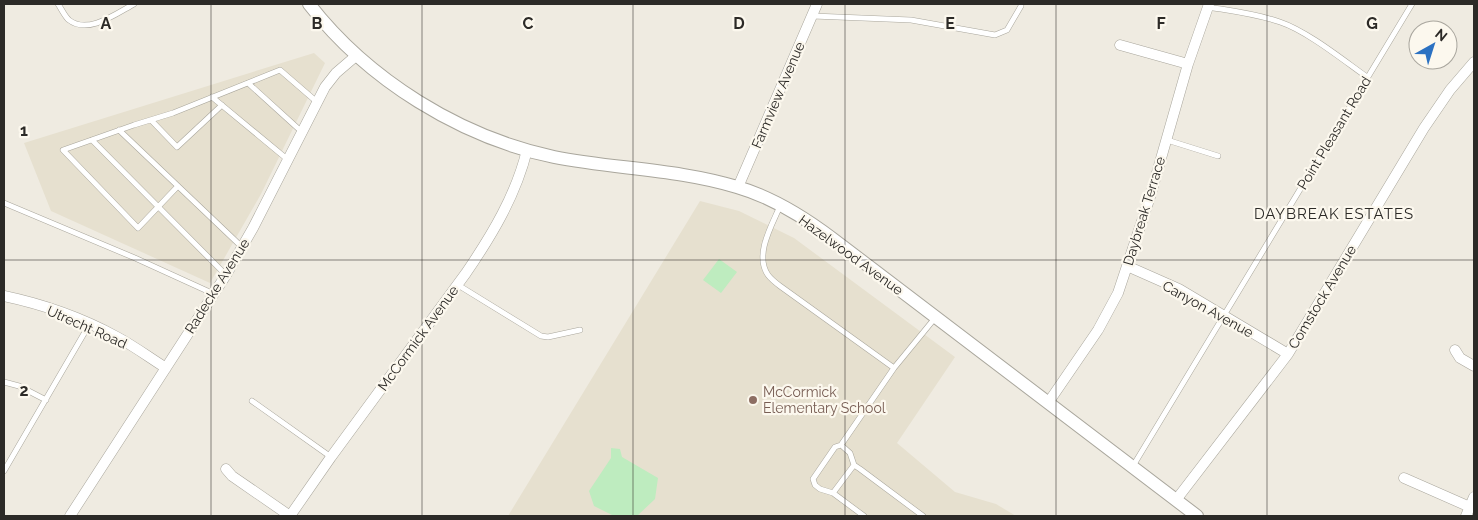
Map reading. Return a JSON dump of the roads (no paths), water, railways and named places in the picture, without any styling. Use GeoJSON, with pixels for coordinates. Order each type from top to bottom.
{"type":"FeatureCollection","features":[{"type":"Feature","properties":{"kind":"street","name":"Hazelwood Avenue"},"geometry":{"type":"LineString","coordinates":[[309,4],[357,55],[386,79],[440,114],[472,130],[527,150],[554,157],[716,181],[738,187],[780,205],[827,234],[1197,516]]}},
{"type":"Feature","properties":{"kind":"street","name":"Farmview Avenue"},"geometry":{"type":"LineString","coordinates":[[738,187],[817,4]]}},
{"type":"Feature","properties":{"kind":"street","name":"Daybreak Terrace"},"geometry":{"type":"LineString","coordinates":[[1048,403],[1098,330],[1118,293],[1150,197],[1188,64],[1208,5]]}},
{"type":"Feature","properties":{"kind":"street"},"geometry":{"type":"LineString","coordinates":[[1120,45],[1188,64]]}},
{"type":"Feature","properties":{"kind":"street","name":"Radecke Avenue"},"geometry":{"type":"LineString","coordinates":[[70,516],[226,275],[325,87],[336,73],[357,55]]}},
{"type":"Feature","properties":{"kind":"street","name":"Comstock Avenue"},"geometry":{"type":"LineString","coordinates":[[1176,500],[1288,354],[1424,128],[1450,90],[1474,62]]}},
{"type":"Feature","properties":{"kind":"street","name":"McCormick Avenue"},"geometry":{"type":"LineString","coordinates":[[290,516],[487,243],[505,209],[522,170],[527,150]]}},
{"type":"Feature","properties":{"kind":"street","name":"Canyon Avenue"},"geometry":{"type":"LineString","coordinates":[[1127,266],[1179,289],[1288,354]]}},
{"type":"Feature","properties":{"kind":"street","name":"Utrecht Road"},"geometry":{"type":"LineString","coordinates":[[4,296],[42,307],[116,337],[166,368]]}},
{"type":"Feature","properties":{"kind":"street"},"geometry":{"type":"LineString","coordinates":[[1455,350],[1462,359],[1474,366]]}},
{"type":"Feature","properties":{"kind":"street"},"geometry":{"type":"LineString","coordinates":[[226,469],[232,476],[290,516]]}},
{"type":"Feature","properties":{"kind":"street"},"geometry":{"type":"LineString","coordinates":[[1404,478],[1470,507]]}},
{"type":"Feature","properties":{"kind":"lane"},"geometry":{"type":"LineString","coordinates":[[58,4],[69,20],[84,25],[91,25],[134,4]]}},
{"type":"Feature","properties":{"kind":"lane","name":"Point Pleasant Road"},"geometry":{"type":"LineString","coordinates":[[1132,467],[1412,4]]}},
{"type":"Feature","properties":{"kind":"lane"},"geometry":{"type":"LineString","coordinates":[[1208,5],[1281,22],[1304,34],[1367,77]]}},
{"type":"Feature","properties":{"kind":"lane"},"geometry":{"type":"LineString","coordinates":[[812,16],[911,20],[995,35],[1008,30],[1021,6]]}},
{"type":"Feature","properties":{"kind":"lane"},"geometry":{"type":"LineString","coordinates":[[178,186],[138,228],[63,150],[119,130],[173,114],[280,70],[317,102]]}},
{"type":"Feature","properties":{"kind":"lane"},"geometry":{"type":"LineString","coordinates":[[248,83],[302,132]]}},
{"type":"Feature","properties":{"kind":"lane"},"geometry":{"type":"LineString","coordinates":[[212,97],[287,159]]}},
{"type":"Feature","properties":{"kind":"lane"},"geometry":{"type":"LineString","coordinates":[[151,120],[177,147],[222,105]]}},
{"type":"Feature","properties":{"kind":"lane"},"geometry":{"type":"LineString","coordinates":[[119,130],[242,247]]}},
{"type":"Feature","properties":{"kind":"lane"},"geometry":{"type":"LineString","coordinates":[[92,140],[226,275]]}},
{"type":"Feature","properties":{"kind":"lane"},"geometry":{"type":"LineString","coordinates":[[1166,140],[1218,156]]}},
{"type":"Feature","properties":{"kind":"lane"},"geometry":{"type":"LineString","coordinates":[[4,203],[135,258],[214,294]]}},
{"type":"Feature","properties":{"kind":"lane"},"geometry":{"type":"LineString","coordinates":[[780,205],[763,252],[764,264],[768,274],[780,286],[894,368]]}},
{"type":"Feature","properties":{"kind":"lane"},"geometry":{"type":"LineString","coordinates":[[457,284],[541,336],[548,337],[580,330]]}},
{"type":"Feature","properties":{"kind":"lane"},"geometry":{"type":"LineString","coordinates":[[864,516],[833,493],[820,489],[815,485],[813,479],[835,447],[841,446],[894,368],[935,318]]}},
{"type":"Feature","properties":{"kind":"lane"},"geometry":{"type":"LineString","coordinates":[[4,470],[89,325]]}},
{"type":"Feature","properties":{"kind":"lane"},"geometry":{"type":"LineString","coordinates":[[4,382],[19,386],[46,400]]}},
{"type":"Feature","properties":{"kind":"lane"},"geometry":{"type":"LineString","coordinates":[[252,401],[331,457]]}},
{"type":"Feature","properties":{"kind":"lane"},"geometry":{"type":"LineString","coordinates":[[841,446],[850,453],[854,465],[923,516]]}},
{"type":"Feature","properties":{"kind":"lane"},"geometry":{"type":"LineString","coordinates":[[833,493],[854,465]]}},
{"type":"Feature","properties":{"kind":"place","name":"McCormick Elementary School"},"geometry":{"type":"Point","coordinates":[753,400]}},
{"type":"Feature","properties":{"kind":"district","name":"DAYBREAK ESTATES"},"geometry":{"type":"Point","coordinates":[1334,214]}}]}
